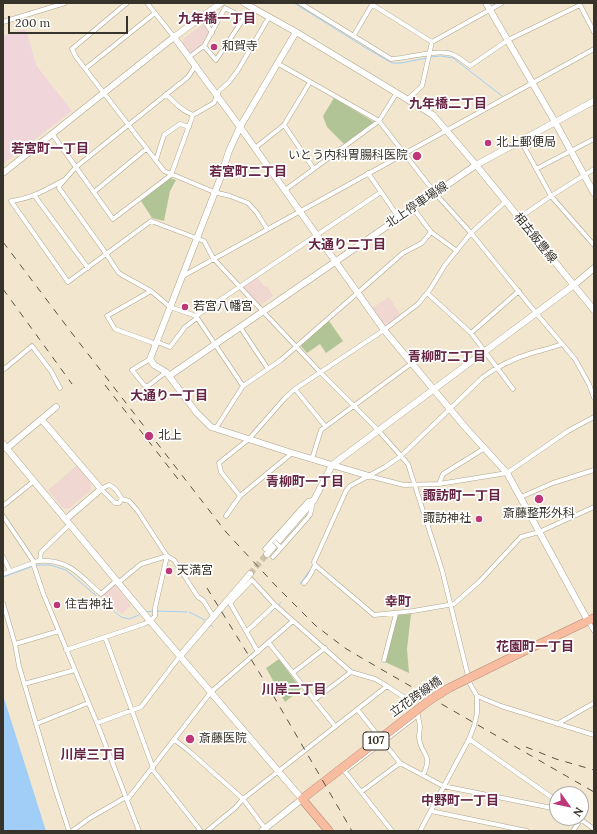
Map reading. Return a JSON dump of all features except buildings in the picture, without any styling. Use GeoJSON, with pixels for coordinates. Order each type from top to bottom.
{"type":"FeatureCollection","features":[{"type":"Feature","properties":{"kind":"highway","name":"立花跨線橋"},"geometry":{"type":"LineString","coordinates":[[343,770],[430,700],[449,688],[591,620]]}},
{"type":"Feature","properties":{"kind":"highway","name":"107"},"geometry":{"type":"LineString","coordinates":[[302,799],[343,770]]}},
{"type":"Feature","properties":{"kind":"highway"},"geometry":{"type":"LineString","coordinates":[[302,799],[325,830]]}},
{"type":"Feature","properties":{"kind":"street"},"geometry":{"type":"LineString","coordinates":[[3,22],[65,3]]}},
{"type":"Feature","properties":{"kind":"street"},"geometry":{"type":"LineString","coordinates":[[127,3],[72,49],[76,57],[86,68],[104,94],[164,172],[178,176],[214,192],[248,203],[257,213],[267,229]]}},
{"type":"Feature","properties":{"kind":"street"},"geometry":{"type":"LineString","coordinates":[[147,3],[218,96],[384,330],[507,473],[539,532],[591,620],[594,631]]}},
{"type":"Feature","properties":{"kind":"street"},"geometry":{"type":"LineString","coordinates":[[3,173],[174,38],[221,3]]}},
{"type":"Feature","properties":{"kind":"street","name":"相去飯豊線"},"geometry":{"type":"LineString","coordinates":[[244,3],[296,32],[433,116],[476,165],[594,310]]}},
{"type":"Feature","properties":{"kind":"street"},"geometry":{"type":"LineString","coordinates":[[258,3],[260,12]]}},
{"type":"Feature","properties":{"kind":"street"},"geometry":{"type":"LineString","coordinates":[[300,3],[391,59],[429,53],[447,52],[470,66],[508,40],[579,4],[594,32]]}},
{"type":"Feature","properties":{"kind":"street"},"geometry":{"type":"LineString","coordinates":[[486,3],[594,193]]}},
{"type":"Feature","properties":{"kind":"street"},"geometry":{"type":"LineString","coordinates":[[407,100],[422,86],[432,42],[502,3]]}},
{"type":"Feature","properties":{"kind":"street"},"geometry":{"type":"LineString","coordinates":[[354,35],[373,4],[432,42]]}},
{"type":"Feature","properties":{"kind":"street"},"geometry":{"type":"LineString","coordinates":[[189,57],[204,46],[226,8],[244,18],[216,60],[204,46]]}},
{"type":"Feature","properties":{"kind":"street"},"geometry":{"type":"LineString","coordinates":[[86,68],[155,13]]}},
{"type":"Feature","properties":{"kind":"street"},"geometry":{"type":"LineString","coordinates":[[202,17],[212,33]]}},
{"type":"Feature","properties":{"kind":"street"},"geometry":{"type":"LineString","coordinates":[[53,135],[113,219],[171,175],[193,114],[214,103],[219,91],[229,82],[238,70],[269,17]]}},
{"type":"Feature","properties":{"kind":"street"},"geometry":{"type":"LineString","coordinates":[[167,374],[146,386],[132,370],[150,359],[240,127],[296,32]]}},
{"type":"Feature","properties":{"kind":"street"},"geometry":{"type":"LineString","coordinates":[[182,276],[594,49]]}},
{"type":"Feature","properties":{"kind":"street"},"geometry":{"type":"LineString","coordinates":[[277,63],[379,121],[403,154],[435,193],[471,233],[575,358],[589,384],[594,398]]}},
{"type":"Feature","properties":{"kind":"street"},"geometry":{"type":"LineString","coordinates":[[196,66],[188,77],[76,167],[60,185],[60,188],[118,272],[151,291],[170,307],[197,317],[243,386]]}},
{"type":"Feature","properties":{"kind":"street"},"geometry":{"type":"LineString","coordinates":[[255,148],[284,125],[310,82]]}},
{"type":"Feature","properties":{"kind":"street"},"geometry":{"type":"LineString","coordinates":[[166,94],[176,106],[193,114]]}},
{"type":"Feature","properties":{"kind":"street"},"geometry":{"type":"LineString","coordinates":[[285,190],[379,121],[396,94]]}},
{"type":"Feature","properties":{"kind":"street","name":"北上停車場線"},"geometry":{"type":"LineString","coordinates":[[167,374],[215,344],[476,165],[594,101]]}},
{"type":"Feature","properties":{"kind":"street"},"geometry":{"type":"LineString","coordinates":[[156,160],[164,135],[180,124],[189,126]]}},
{"type":"Feature","properties":{"kind":"street"},"geometry":{"type":"LineString","coordinates":[[284,125],[314,169]]}},
{"type":"Feature","properties":{"kind":"street"},"geometry":{"type":"LineString","coordinates":[[536,169],[594,139]]}},
{"type":"Feature","properties":{"kind":"street"},"geometry":{"type":"LineString","coordinates":[[521,141],[551,196],[594,245]]}},
{"type":"Feature","properties":{"kind":"street"},"geometry":{"type":"LineString","coordinates":[[94,192],[146,149]]}},
{"type":"Feature","properties":{"kind":"street"},"geometry":{"type":"LineString","coordinates":[[519,218],[594,169]]}},
{"type":"Feature","properties":{"kind":"street"},"geometry":{"type":"LineString","coordinates":[[368,173],[399,218]]}},
{"type":"Feature","properties":{"kind":"street"},"geometry":{"type":"LineString","coordinates":[[64,180],[34,195],[21,200],[11,201],[68,282],[151,221],[204,241],[213,258],[262,312],[378,430],[408,464],[442,570],[470,684],[477,696],[476,721],[469,739],[420,831]]}},
{"type":"Feature","properties":{"kind":"street"},"geometry":{"type":"LineString","coordinates":[[151,291],[107,316],[115,329],[170,347],[185,327],[239,286],[381,192]]}},
{"type":"Feature","properties":{"kind":"street"},"geometry":{"type":"LineString","coordinates":[[34,195],[88,268]]}},
{"type":"Feature","properties":{"kind":"street"},"geometry":{"type":"LineString","coordinates":[[240,496],[221,472],[219,463],[249,439],[285,398],[295,389],[384,330],[418,304],[445,265],[471,233],[505,202]]}},
{"type":"Feature","properties":{"kind":"street"},"geometry":{"type":"LineString","coordinates":[[413,208],[431,232],[456,251]]}},
{"type":"Feature","properties":{"kind":"street"},"geometry":{"type":"LineString","coordinates":[[216,428],[243,386],[281,360],[403,253],[422,242],[431,232]]}},
{"type":"Feature","properties":{"kind":"street"},"geometry":{"type":"LineString","coordinates":[[268,553],[280,547],[310,515],[314,500],[332,466],[378,430],[574,285],[594,268]]}},
{"type":"Feature","properties":{"kind":"street"},"geometry":{"type":"LineString","coordinates":[[471,333],[518,290]]}},
{"type":"Feature","properties":{"kind":"street"},"geometry":{"type":"LineString","coordinates":[[427,293],[471,333],[513,389]]}},
{"type":"Feature","properties":{"kind":"street"},"geometry":{"type":"LineString","coordinates":[[240,327],[268,369]]}},
{"type":"Feature","properties":{"kind":"street"},"geometry":{"type":"LineString","coordinates":[[304,583],[310,577],[315,564],[314,562],[346,491],[350,486],[401,456],[483,377],[496,368],[532,353],[548,350],[562,344]]}},
{"type":"Feature","properties":{"kind":"street"},"geometry":{"type":"LineString","coordinates":[[3,370],[32,346],[51,371],[60,388]]}},
{"type":"Feature","properties":{"kind":"street"},"geometry":{"type":"LineString","coordinates":[[150,359],[154,365],[167,374],[196,412],[211,427],[332,466],[404,485],[439,484],[507,473],[568,431],[594,417]]}},
{"type":"Feature","properties":{"kind":"street"},"geometry":{"type":"LineString","coordinates":[[312,459],[321,430],[325,426],[412,362]]}},
{"type":"Feature","properties":{"kind":"street"},"geometry":{"type":"LineString","coordinates":[[295,389],[325,426]]}},
{"type":"Feature","properties":{"kind":"street"},"geometry":{"type":"LineString","coordinates":[[56,408],[42,420],[5,446],[150,621],[302,799],[265,830],[243,799],[175,740]]}},
{"type":"Feature","properties":{"kind":"street"},"geometry":{"type":"LineString","coordinates":[[42,420],[100,489],[114,503],[119,503],[122,499]]}},
{"type":"Feature","properties":{"kind":"street"},"geometry":{"type":"LineString","coordinates":[[439,484],[443,474],[485,448]]}},
{"type":"Feature","properties":{"kind":"street"},"geometry":{"type":"LineString","coordinates":[[226,516],[240,496],[292,453]]}},
{"type":"Feature","properties":{"kind":"street"},"geometry":{"type":"LineString","coordinates":[[521,497],[553,483],[594,470]]}},
{"type":"Feature","properties":{"kind":"street"},"geometry":{"type":"LineString","coordinates":[[3,506],[34,481]]}},
{"type":"Feature","properties":{"kind":"street"},"geometry":{"type":"LineString","coordinates":[[40,560],[41,552],[68,522],[100,489],[109,485],[112,486],[122,499],[129,501],[137,510],[168,556],[174,560],[198,597],[203,600],[213,616]]}},
{"type":"Feature","properties":{"kind":"street"},"geometry":{"type":"LineString","coordinates":[[268,553],[273,540],[308,502],[314,500]]}},
{"type":"Feature","properties":{"kind":"street"},"geometry":{"type":"LineString","coordinates":[[268,553],[314,500]]}},
{"type":"Feature","properties":{"kind":"street"},"geometry":{"type":"LineString","coordinates":[[315,564],[374,615],[396,614],[454,604],[480,582],[521,537],[539,532],[594,507]]}},
{"type":"Feature","properties":{"kind":"street"},"geometry":{"type":"LineString","coordinates":[[3,516],[34,562],[40,560],[57,562],[73,568],[100,594],[141,564],[168,556]]}},
{"type":"Feature","properties":{"kind":"street"},"geometry":{"type":"LineString","coordinates":[[273,540],[280,547]]}},
{"type":"Feature","properties":{"kind":"street"},"geometry":{"type":"LineString","coordinates":[[66,650],[150,621],[155,616],[155,608],[168,556]]}},
{"type":"Feature","properties":{"kind":"street"},"geometry":{"type":"LineString","coordinates":[[3,557],[10,571]]}},
{"type":"Feature","properties":{"kind":"street"},"geometry":{"type":"LineString","coordinates":[[3,574],[33,563],[41,587],[97,723],[139,831]]}},
{"type":"Feature","properties":{"kind":"street"},"geometry":{"type":"LineString","coordinates":[[97,723],[141,707],[180,656],[250,574]]}},
{"type":"Feature","properties":{"kind":"street"},"geometry":{"type":"LineString","coordinates":[[258,652],[230,603],[252,580],[275,605],[351,672],[375,680],[387,686],[408,700],[411,704]]}},
{"type":"Feature","properties":{"kind":"street"},"geometry":{"type":"LineString","coordinates":[[3,603],[15,644],[19,666],[54,788],[70,831],[90,818],[127,798],[175,740],[211,692],[293,621]]}},
{"type":"Feature","properties":{"kind":"street"},"geometry":{"type":"LineString","coordinates":[[247,632],[275,605]]}},
{"type":"Feature","properties":{"kind":"street"},"geometry":{"type":"LineString","coordinates":[[384,660],[396,614]]}},
{"type":"Feature","properties":{"kind":"street"},"geometry":{"type":"LineString","coordinates":[[15,644],[59,631]]}},
{"type":"Feature","properties":{"kind":"street"},"geometry":{"type":"LineString","coordinates":[[105,637],[152,768],[201,831]]}},
{"type":"Feature","properties":{"kind":"street"},"geometry":{"type":"LineString","coordinates":[[269,643],[294,672],[335,726]]}},
{"type":"Feature","properties":{"kind":"street"},"geometry":{"type":"LineString","coordinates":[[294,672],[325,648]]}},
{"type":"Feature","properties":{"kind":"street"},"geometry":{"type":"LineString","coordinates":[[24,684],[75,670]]}},
{"type":"Feature","properties":{"kind":"street"},"geometry":{"type":"LineString","coordinates":[[314,700],[351,672]]}},
{"type":"Feature","properties":{"kind":"street"},"geometry":{"type":"LineString","coordinates":[[207,831],[235,808],[243,799],[387,686]]}},
{"type":"Feature","properties":{"kind":"street"},"geometry":{"type":"LineString","coordinates":[[477,696],[500,706],[594,735]]}},
{"type":"Feature","properties":{"kind":"street"},"geometry":{"type":"LineString","coordinates":[[36,724],[88,703]]}},
{"type":"Feature","properties":{"kind":"street"},"geometry":{"type":"LineString","coordinates":[[557,724],[594,703]]}},
{"type":"Feature","properties":{"kind":"street"},"geometry":{"type":"LineString","coordinates":[[357,709],[400,763],[443,786],[549,807]]}},
{"type":"Feature","properties":{"kind":"street"},"geometry":{"type":"LineString","coordinates":[[392,831],[343,770],[418,715],[421,748],[426,755],[427,766],[423,775]]}},
{"type":"Feature","properties":{"kind":"street"},"geometry":{"type":"LineString","coordinates":[[469,739],[549,795]]}},
{"type":"Feature","properties":{"kind":"street"},"geometry":{"type":"LineString","coordinates":[[361,792],[400,763]]}},
{"type":"Feature","properties":{"kind":"street"},"geometry":{"type":"LineString","coordinates":[[431,811],[527,831]]}},
{"type":"Feature","properties":{"kind":"shaded area"},"geometry":{"type":"Polygon","coordinates":[[[203,24],[210,34],[205,43],[191,54],[183,44],[184,38],[203,24]]]}},
{"type":"Feature","properties":{"kind":"shaded area"},"geometry":{"type":"Polygon","coordinates":[[[26,29],[36,65],[72,111],[3,164],[3,36],[26,29]]]}},
{"type":"Feature","properties":{"kind":"shaded area"},"geometry":{"type":"Polygon","coordinates":[[[257,277],[265,287],[267,286],[273,296],[261,305],[244,288],[257,277]]]}},
{"type":"Feature","properties":{"kind":"shaded area"},"geometry":{"type":"Polygon","coordinates":[[[389,297],[401,315],[384,325],[372,308],[389,297]]]}},
{"type":"Feature","properties":{"kind":"shaded area"},"geometry":{"type":"Polygon","coordinates":[[[77,465],[91,483],[91,490],[69,509],[62,508],[48,490],[77,465]]]}},
{"type":"Feature","properties":{"kind":"shaded area"},"geometry":{"type":"Polygon","coordinates":[[[113,585],[115,585],[131,605],[122,614],[101,596],[113,585]]]}},
{"type":"Feature","properties":{"kind":"green space"},"geometry":{"type":"Polygon","coordinates":[[[334,98],[374,122],[344,144],[327,127],[323,116],[334,98]]]}},
{"type":"Feature","properties":{"kind":"green space"},"geometry":{"type":"Polygon","coordinates":[[[170,178],[176,180],[170,191],[164,221],[152,218],[141,201],[170,178]]]}},
{"type":"Feature","properties":{"kind":"green space"},"geometry":{"type":"Polygon","coordinates":[[[329,321],[343,341],[326,353],[320,344],[307,353],[300,345],[329,321]]]}},
{"type":"Feature","properties":{"kind":"green space"},"geometry":{"type":"Polygon","coordinates":[[[411,614],[407,649],[409,673],[385,662],[397,615],[411,614]]]}},
{"type":"Feature","properties":{"kind":"green space"},"geometry":{"type":"Polygon","coordinates":[[[279,659],[301,689],[285,702],[266,668],[279,659]]]}},
{"type":"Feature","properties":{"kind":"water"},"geometry":{"type":"Polygon","coordinates":[[[3,695],[46,831],[3,831],[3,695]]]}},
{"type":"Feature","properties":{"kind":"waterway"},"geometry":{"type":"LineString","coordinates":[[294,3],[392,63],[401,63],[427,58]]}},
{"type":"Feature","properties":{"kind":"waterway"},"geometry":{"type":"LineString","coordinates":[[430,57],[441,56],[453,58],[502,96]]}},
{"type":"Feature","properties":{"kind":"waterway"},"geometry":{"type":"LineString","coordinates":[[36,565],[50,565],[66,570],[121,617],[129,619],[139,615]]}},
{"type":"Feature","properties":{"kind":"waterway"},"geometry":{"type":"LineString","coordinates":[[3,577],[31,567]]}},
{"type":"Feature","properties":{"kind":"waterway"},"geometry":{"type":"LineString","coordinates":[[300,584],[310,570]]}},
{"type":"Feature","properties":{"kind":"waterway"},"geometry":{"type":"LineString","coordinates":[[278,606],[281,602]]}},
{"type":"Feature","properties":{"kind":"waterway"},"geometry":{"type":"LineString","coordinates":[[271,612],[275,608]]}},
{"type":"Feature","properties":{"kind":"waterway"},"geometry":{"type":"LineString","coordinates":[[146,612],[153,611]]}},
{"type":"Feature","properties":{"kind":"waterway"},"geometry":{"type":"LineString","coordinates":[[157,611],[187,612]]}},
{"type":"Feature","properties":{"kind":"waterway"},"geometry":{"type":"LineString","coordinates":[[189,612],[205,620]]}},
{"type":"Feature","properties":{"kind":"tunnel"},"geometry":{"type":"LineString","coordinates":[[250,574],[267,554]]}},
{"type":"Feature","properties":{"kind":"railway"},"geometry":{"type":"LineString","coordinates":[[3,242],[226,532],[276,586],[316,626],[345,648],[360,657],[594,792]]}},
{"type":"Feature","properties":{"kind":"railway"},"geometry":{"type":"LineString","coordinates":[[3,289],[72,384]]}},
{"type":"Feature","properties":{"kind":"railway"},"geometry":{"type":"LineString","coordinates":[[105,385],[181,483]]}},
{"type":"Feature","properties":{"kind":"railway"},"geometry":{"type":"LineString","coordinates":[[207,588],[270,690],[352,831]]}},
{"type":"Feature","properties":{"kind":"railway"},"geometry":{"type":"LineString","coordinates":[[526,747],[556,759],[594,770]]}},
{"type":"Feature","properties":{"kind":"place","name":"和賀寺"},"geometry":{"type":"Point","coordinates":[214,47]}},
{"type":"Feature","properties":{"kind":"place","name":"北上郵便局"},"geometry":{"type":"Point","coordinates":[488,143]}},
{"type":"Feature","properties":{"kind":"place","name":"いとう内科胃腸科医院"},"geometry":{"type":"Point","coordinates":[417,156]}},
{"type":"Feature","properties":{"kind":"place","name":"若宮八幡宮"},"geometry":{"type":"Point","coordinates":[185,307]}},
{"type":"Feature","properties":{"kind":"place","name":"北上"},"geometry":{"type":"Point","coordinates":[149,436]}},
{"type":"Feature","properties":{"kind":"place","name":"斎藤整形外科"},"geometry":{"type":"Point","coordinates":[539,499]}},
{"type":"Feature","properties":{"kind":"place","name":"諏訪神社"},"geometry":{"type":"Point","coordinates":[479,519]}},
{"type":"Feature","properties":{"kind":"place","name":"天満宮"},"geometry":{"type":"Point","coordinates":[169,571]}},
{"type":"Feature","properties":{"kind":"place","name":"住吉神社"},"geometry":{"type":"Point","coordinates":[57,605]}},
{"type":"Feature","properties":{"kind":"place","name":"斎藤医院"},"geometry":{"type":"Point","coordinates":[190,739]}},
{"type":"Feature","properties":{"kind":"district","name":"九年橋一丁目"},"geometry":{"type":"Point","coordinates":[217,19]}},
{"type":"Feature","properties":{"kind":"district","name":"九年橋二丁目"},"geometry":{"type":"Point","coordinates":[448,104]}},
{"type":"Feature","properties":{"kind":"district","name":"若宮町一丁目"},"geometry":{"type":"Point","coordinates":[50,149]}},
{"type":"Feature","properties":{"kind":"district","name":"若宮町二丁目"},"geometry":{"type":"Point","coordinates":[248,172]}},
{"type":"Feature","properties":{"kind":"district","name":"大通り二丁目"},"geometry":{"type":"Point","coordinates":[347,245]}},
{"type":"Feature","properties":{"kind":"district","name":"青柳町二丁目"},"geometry":{"type":"Point","coordinates":[447,357]}},
{"type":"Feature","properties":{"kind":"district","name":"大通り一丁目"},"geometry":{"type":"Point","coordinates":[169,396]}},
{"type":"Feature","properties":{"kind":"district","name":"青柳町一丁目"},"geometry":{"type":"Point","coordinates":[305,482]}},
{"type":"Feature","properties":{"kind":"district","name":"諏訪町一丁目"},"geometry":{"type":"Point","coordinates":[462,496]}},
{"type":"Feature","properties":{"kind":"district","name":"幸町"},"geometry":{"type":"Point","coordinates":[398,602]}},
{"type":"Feature","properties":{"kind":"district","name":"花園町一丁目"},"geometry":{"type":"Point","coordinates":[535,647]}},
{"type":"Feature","properties":{"kind":"district","name":"川岸二丁目"},"geometry":{"type":"Point","coordinates":[294,690]}},
{"type":"Feature","properties":{"kind":"district","name":"川岸三丁目"},"geometry":{"type":"Point","coordinates":[93,755]}},
{"type":"Feature","properties":{"kind":"district","name":"中野町一丁目"},"geometry":{"type":"Point","coordinates":[460,801]}}]}
